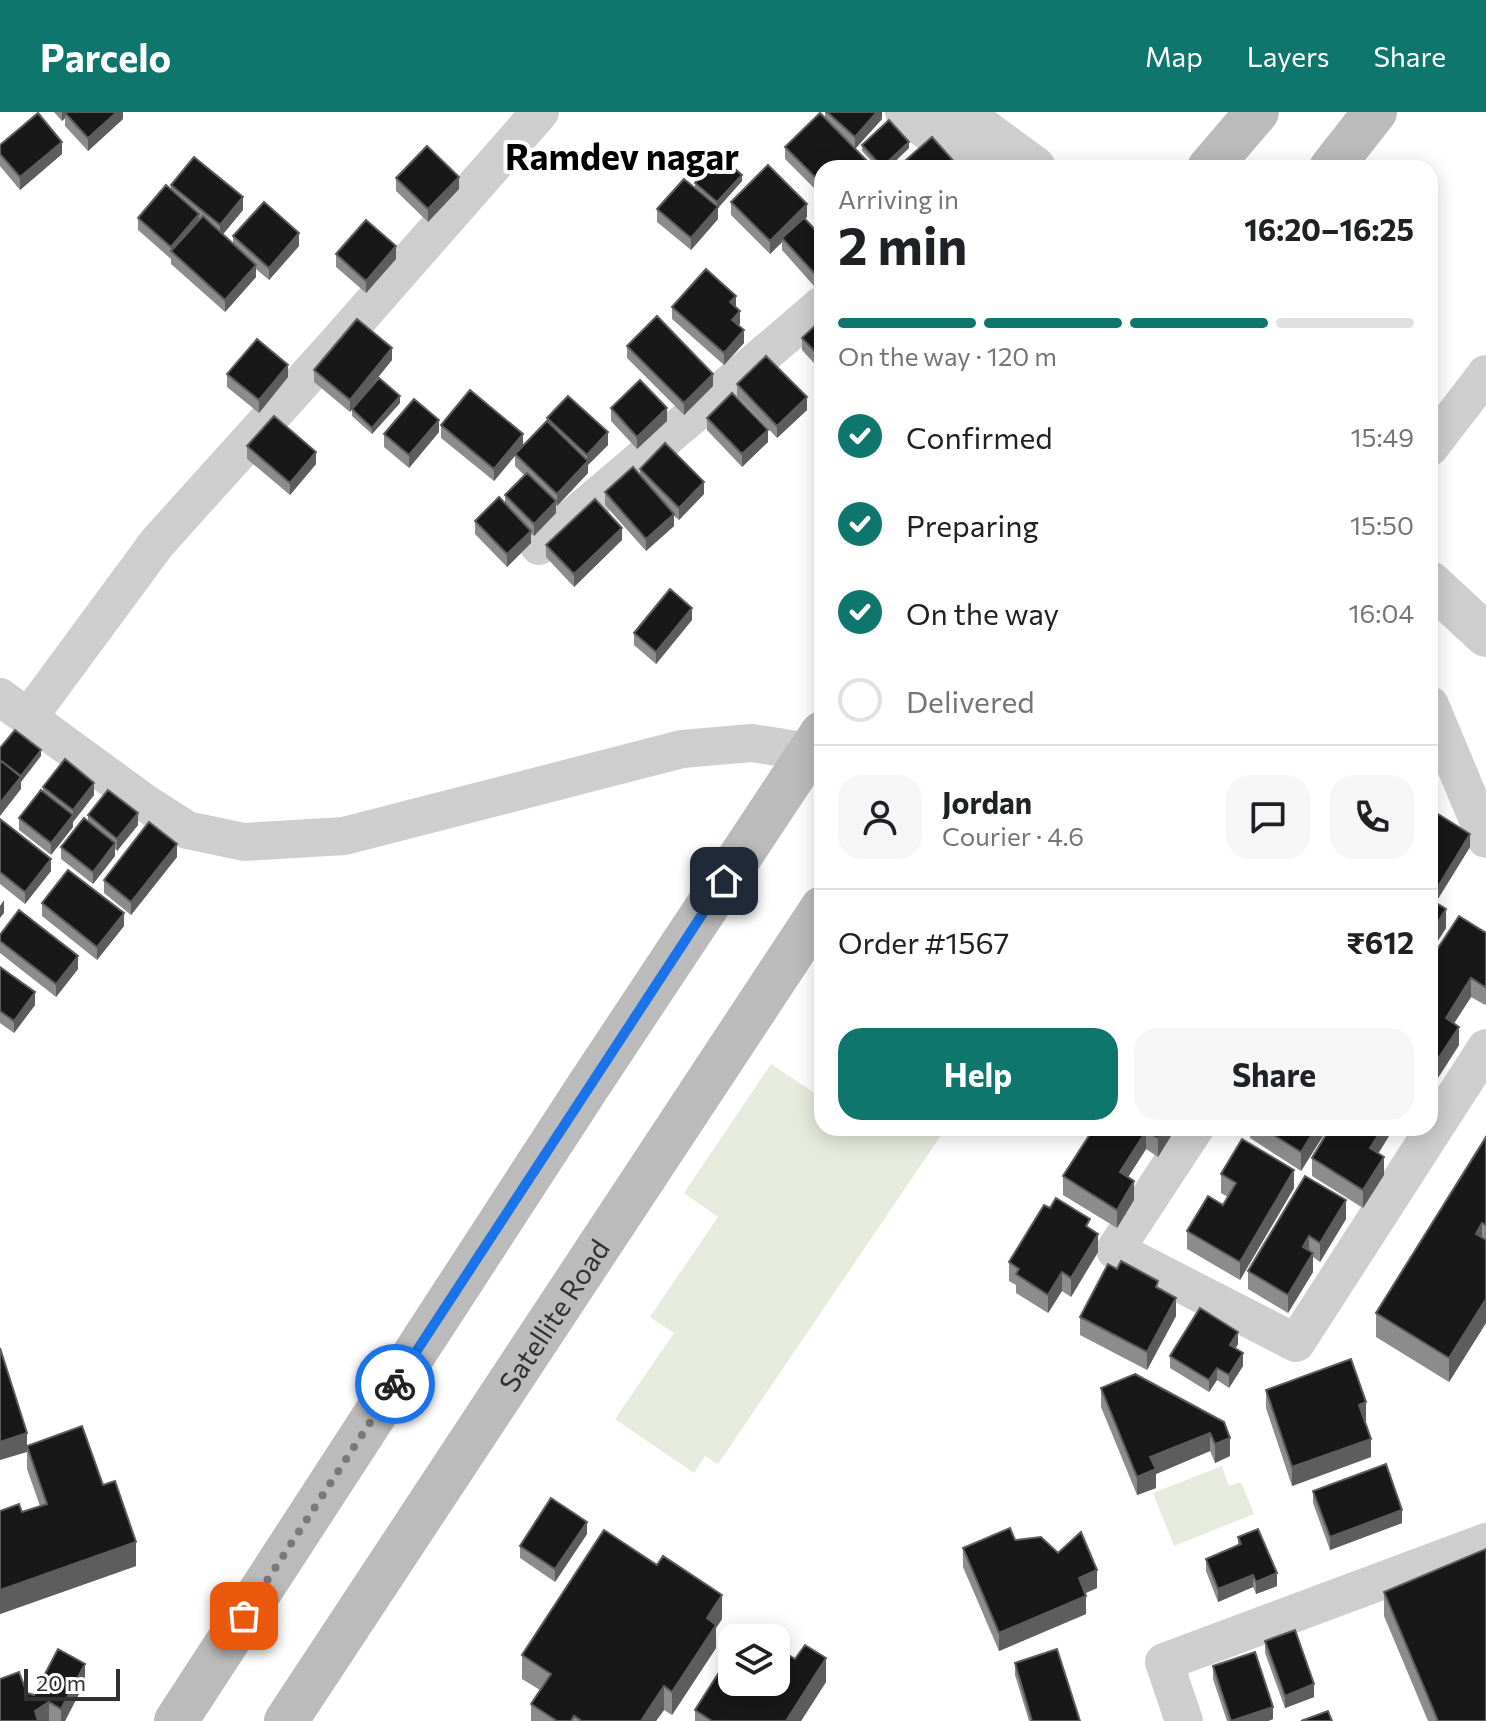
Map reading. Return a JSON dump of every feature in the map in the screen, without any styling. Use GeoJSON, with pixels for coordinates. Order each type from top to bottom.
{"type":"FeatureCollection","features":[{"type":"Feature","properties":{"kind":"main road"},"geometry":{"type":"LineString","coordinates":[[1216,160],[1257,112]]}},
{"type":"Feature","properties":{"kind":"main road"},"geometry":{"type":"LineString","coordinates":[[1337,160],[1375,112]]}},
{"type":"Feature","properties":{"kind":"main road"},"geometry":{"type":"LineString","coordinates":[[176,1721],[814,745]]}},
{"type":"Feature","properties":{"kind":"main road","name":"Satellite Road"},"geometry":{"type":"LineString","coordinates":[[286,1721],[814,920]]}},
{"type":"Feature","properties":{"kind":"street"},"geometry":{"type":"LineString","coordinates":[[540,112],[14,708],[187,830],[244,842],[344,836],[682,749],[814,742]]}},
{"type":"Feature","properties":{"kind":"street"},"geometry":{"type":"LineString","coordinates":[[907,112],[970,160]]}},
{"type":"Feature","properties":{"kind":"street"},"geometry":{"type":"LineString","coordinates":[[958,112],[1023,160]]}},
{"type":"Feature","properties":{"kind":"street"},"geometry":{"type":"LineString","coordinates":[[539,546],[814,312]]}},
{"type":"Feature","properties":{"kind":"street"},"geometry":{"type":"LineString","coordinates":[[1438,437],[1486,374]]}},
{"type":"Feature","properties":{"kind":"street"},"geometry":{"type":"LineString","coordinates":[[1438,590],[1486,635]]}},
{"type":"Feature","properties":{"kind":"street"},"geometry":{"type":"LineString","coordinates":[[1439,763],[1486,839]]}},
{"type":"Feature","properties":{"kind":"street"},"geometry":{"type":"LineString","coordinates":[[1438,1123],[1486,1048]]}},
{"type":"Feature","properties":{"kind":"street"},"geometry":{"type":"LineString","coordinates":[[1190,1136],[1115,1250],[1296,1343],[1429,1136]]}},
{"type":"Feature","properties":{"kind":"street"},"geometry":{"type":"LineString","coordinates":[[1184,1721],[1164,1662],[1486,1542]]}},
{"type":"Feature","properties":{"kind":"shaded area"},"geometry":{"type":"Polygon","coordinates":[[[771,1064],[814,1093],[814,1136],[941,1136],[718,1464],[705,1456],[694,1473],[615,1419],[674,1333],[650,1317],[718,1217],[684,1193],[771,1064]]]}},
{"type":"Feature","properties":{"kind":"shaded area"},"geometry":{"type":"Polygon","coordinates":[[[1222,1466],[1229,1486],[1241,1482],[1254,1514],[1174,1546],[1153,1493],[1222,1466]]]}},
{"type":"Feature","properties":{"kind":"building"},"geometry":{"type":"Polygon","coordinates":[[[67,112],[117,112],[88,138],[67,112]]]}},
{"type":"Feature","properties":{"kind":"building"},"geometry":{"type":"Polygon","coordinates":[[[827,112],[877,112],[855,137],[827,112]]]}},
{"type":"Feature","properties":{"kind":"building"},"geometry":{"type":"Polygon","coordinates":[[[38,113],[62,142],[20,177],[0,154],[0,145],[38,113]]]}},
{"type":"Feature","properties":{"kind":"building"},"geometry":{"type":"Polygon","coordinates":[[[820,113],[866,160],[814,160],[814,176],[785,147],[820,113]]]}},
{"type":"Feature","properties":{"kind":"building"},"geometry":{"type":"Polygon","coordinates":[[[889,120],[909,142],[890,160],[876,160],[862,145],[889,120]]]}},
{"type":"Feature","properties":{"kind":"building"},"geometry":{"type":"Polygon","coordinates":[[[932,137],[953,160],[906,160],[932,137]]]}},
{"type":"Feature","properties":{"kind":"building"},"geometry":{"type":"Polygon","coordinates":[[[427,146],[459,177],[428,209],[396,178],[427,146]]]}},
{"type":"Feature","properties":{"kind":"building"},"geometry":{"type":"Polygon","coordinates":[[[720,155],[742,175],[717,202],[695,183],[720,155]]]}},
{"type":"Feature","properties":{"kind":"building"},"geometry":{"type":"Polygon","coordinates":[[[194,157],[243,197],[220,225],[171,185],[194,157]]]}},
{"type":"Feature","properties":{"kind":"building"},"geometry":{"type":"Polygon","coordinates":[[[768,165],[807,204],[770,241],[731,202],[768,165]]]}},
{"type":"Feature","properties":{"kind":"building"},"geometry":{"type":"Polygon","coordinates":[[[684,179],[718,207],[691,238],[657,209],[684,179]]]}},
{"type":"Feature","properties":{"kind":"building"},"geometry":{"type":"Polygon","coordinates":[[[166,185],[199,214],[171,247],[138,218],[166,185]]]}},
{"type":"Feature","properties":{"kind":"building"},"geometry":{"type":"Polygon","coordinates":[[[264,202],[299,233],[269,268],[233,236],[264,202]]]}},
{"type":"Feature","properties":{"kind":"building"},"geometry":{"type":"Polygon","coordinates":[[[203,216],[256,265],[225,300],[171,251],[203,216]]]}},
{"type":"Feature","properties":{"kind":"building"},"geometry":{"type":"Polygon","coordinates":[[[804,218],[814,229],[814,273],[782,238],[804,218]]]}},
{"type":"Feature","properties":{"kind":"building"},"geometry":{"type":"Polygon","coordinates":[[[366,220],[396,246],[366,281],[336,254],[366,220]]]}},
{"type":"Feature","properties":{"kind":"building"},"geometry":{"type":"Polygon","coordinates":[[[706,269],[736,296],[730,302],[740,311],[732,320],[744,330],[724,353],[672,307],[706,269]]]}},
{"type":"Feature","properties":{"kind":"building"},"geometry":{"type":"Polygon","coordinates":[[[657,316],[713,374],[684,403],[627,346],[657,316]]]}},
{"type":"Feature","properties":{"kind":"building"},"geometry":{"type":"Polygon","coordinates":[[[357,319],[392,348],[350,400],[314,370],[357,319]]]}},
{"type":"Feature","properties":{"kind":"building"},"geometry":{"type":"Polygon","coordinates":[[[814,327],[814,351],[802,338],[814,327]]]}},
{"type":"Feature","properties":{"kind":"building"},"geometry":{"type":"Polygon","coordinates":[[[257,339],[288,365],[259,400],[227,374],[257,339]]]}},
{"type":"Feature","properties":{"kind":"building"},"geometry":{"type":"Polygon","coordinates":[[[766,356],[807,397],[777,426],[737,384],[766,356]]]}},
{"type":"Feature","properties":{"kind":"building"},"geometry":{"type":"Polygon","coordinates":[[[379,378],[400,396],[372,428],[352,409],[379,378]]]}},
{"type":"Feature","properties":{"kind":"building"},"geometry":{"type":"Polygon","coordinates":[[[640,380],[667,408],[637,437],[611,408],[640,380]]]}},
{"type":"Feature","properties":{"kind":"building"},"geometry":{"type":"Polygon","coordinates":[[[470,390],[523,434],[494,469],[441,425],[470,390]]]}},
{"type":"Feature","properties":{"kind":"building"},"geometry":{"type":"Polygon","coordinates":[[[732,393],[768,430],[742,454],[707,418],[732,393]]]}},
{"type":"Feature","properties":{"kind":"building"},"geometry":{"type":"Polygon","coordinates":[[[568,396],[608,432],[587,455],[547,418],[568,396]]]}},
{"type":"Feature","properties":{"kind":"building"},"geometry":{"type":"Polygon","coordinates":[[[414,399],[439,420],[409,455],[384,434],[414,399]]]}},
{"type":"Feature","properties":{"kind":"building"},"geometry":{"type":"Polygon","coordinates":[[[274,416],[316,452],[290,483],[247,446],[274,416]]]}},
{"type":"Feature","properties":{"kind":"building"},"geometry":{"type":"Polygon","coordinates":[[[547,421],[588,461],[557,494],[515,454],[547,421]]]}},
{"type":"Feature","properties":{"kind":"building"},"geometry":{"type":"Polygon","coordinates":[[[665,443],[704,482],[679,508],[640,469],[665,443]]]}},
{"type":"Feature","properties":{"kind":"building"},"geometry":{"type":"Polygon","coordinates":[[[633,467],[674,514],[646,539],[605,492],[633,467]]]}},
{"type":"Feature","properties":{"kind":"building"},"geometry":{"type":"Polygon","coordinates":[[[527,473],[556,501],[534,524],[505,495],[527,473]]]}},
{"type":"Feature","properties":{"kind":"building"},"geometry":{"type":"Polygon","coordinates":[[[499,497],[531,531],[507,554],[475,521],[499,497]]]}},
{"type":"Feature","properties":{"kind":"building"},"geometry":{"type":"Polygon","coordinates":[[[595,499],[622,528],[574,574],[546,545],[595,499]]]}},
{"type":"Feature","properties":{"kind":"building"},"geometry":{"type":"Polygon","coordinates":[[[670,589],[692,608],[656,652],[634,633],[670,589]]]}},
{"type":"Feature","properties":{"kind":"building"},"geometry":{"type":"Polygon","coordinates":[[[15,730],[41,750],[21,776],[0,760],[0,748],[15,730]]]}},
{"type":"Feature","properties":{"kind":"building"},"geometry":{"type":"Polygon","coordinates":[[[65,759],[94,783],[73,810],[43,787],[65,759]]]}},
{"type":"Feature","properties":{"kind":"building"},"geometry":{"type":"Polygon","coordinates":[[[0,760],[21,777],[0,803],[0,760]]]}},
{"type":"Feature","properties":{"kind":"building"},"geometry":{"type":"Polygon","coordinates":[[[41,790],[73,815],[51,843],[19,818],[41,790]]]}},
{"type":"Feature","properties":{"kind":"building"},"geometry":{"type":"Polygon","coordinates":[[[108,790],[138,813],[117,839],[88,815],[108,790]]]}},
{"type":"Feature","properties":{"kind":"building"},"geometry":{"type":"Polygon","coordinates":[[[1438,814],[1470,834],[1438,887],[1438,814]]]}},
{"type":"Feature","properties":{"kind":"building"},"geometry":{"type":"Polygon","coordinates":[[[84,818],[115,843],[93,872],[61,847],[84,818]]]}},
{"type":"Feature","properties":{"kind":"building"},"geometry":{"type":"Polygon","coordinates":[[[0,819],[51,859],[25,892],[0,872],[0,819]]]}},
{"type":"Feature","properties":{"kind":"building"},"geometry":{"type":"Polygon","coordinates":[[[149,822],[177,844],[131,902],[104,880],[149,822]]]}},
{"type":"Feature","properties":{"kind":"building"},"geometry":{"type":"Polygon","coordinates":[[[68,870],[124,913],[97,947],[42,903],[68,870]]]}},
{"type":"Feature","properties":{"kind":"building"},"geometry":{"type":"Polygon","coordinates":[[[1438,904],[1446,909],[1438,922],[1438,904]]]}},
{"type":"Feature","properties":{"kind":"building"},"geometry":{"type":"Polygon","coordinates":[[[19,910],[78,956],[56,984],[0,941],[0,935],[19,910]]]}},
{"type":"Feature","properties":{"kind":"building"},"geometry":{"type":"Polygon","coordinates":[[[1459,916],[1486,933],[1486,985],[1471,978],[1446,1018],[1459,1027],[1438,1059],[1438,948],[1459,916]]]}},
{"type":"Feature","properties":{"kind":"building"},"geometry":{"type":"Polygon","coordinates":[[[0,967],[35,992],[14,1021],[0,1011],[0,967]]]}},
{"type":"Feature","properties":{"kind":"building"},"geometry":{"type":"Polygon","coordinates":[[[1089,1136],[1143,1136],[1120,1172],[1134,1181],[1117,1210],[1063,1176],[1089,1136]]]}},
{"type":"Feature","properties":{"kind":"building"},"geometry":{"type":"Polygon","coordinates":[[[1275,1136],[1311,1136],[1301,1152],[1275,1136]]]}},
{"type":"Feature","properties":{"kind":"building"},"geometry":{"type":"Polygon","coordinates":[[[1325,1136],[1378,1136],[1370,1148],[1384,1157],[1363,1190],[1312,1158],[1325,1136]]]}},
{"type":"Feature","properties":{"kind":"building"},"geometry":{"type":"Polygon","coordinates":[[[1486,1137],[1486,1225],[1482,1223],[1476,1234],[1486,1240],[1486,1299],[1449,1358],[1376,1313],[1486,1137]]]}},
{"type":"Feature","properties":{"kind":"building"},"geometry":{"type":"Polygon","coordinates":[[[1242,1139],[1294,1170],[1240,1262],[1187,1231],[1208,1196],[1223,1205],[1236,1183],[1221,1174],[1242,1139]]]}},
{"type":"Feature","properties":{"kind":"building"},"geometry":{"type":"Polygon","coordinates":[[[1305,1176],[1346,1200],[1320,1243],[1309,1236],[1303,1247],[1313,1253],[1288,1295],[1248,1271],[1305,1176]]]}},
{"type":"Feature","properties":{"kind":"building"},"geometry":{"type":"Polygon","coordinates":[[[1056,1198],[1090,1219],[1086,1226],[1098,1234],[1071,1278],[1062,1272],[1048,1295],[1016,1274],[1019,1269],[1009,1262],[1044,1205],[1050,1208],[1056,1198]]]}},
{"type":"Feature","properties":{"kind":"building"},"geometry":{"type":"Polygon","coordinates":[[[1121,1261],[1158,1281],[1156,1287],[1176,1298],[1147,1352],[1080,1317],[1108,1264],[1117,1269],[1121,1261]]]}},
{"type":"Feature","properties":{"kind":"building"},"geometry":{"type":"Polygon","coordinates":[[[1200,1308],[1238,1332],[1230,1345],[1243,1353],[1229,1375],[1217,1368],[1209,1380],[1170,1356],[1200,1308]]]}},
{"type":"Feature","properties":{"kind":"building"},"geometry":{"type":"Polygon","coordinates":[[[0,1348],[27,1433],[0,1442],[0,1348]]]}},
{"type":"Feature","properties":{"kind":"building"},"geometry":{"type":"Polygon","coordinates":[[[1351,1359],[1366,1402],[1359,1405],[1371,1439],[1292,1467],[1266,1390],[1351,1359]]]}},
{"type":"Feature","properties":{"kind":"building"},"geometry":{"type":"Polygon","coordinates":[[[1135,1374],[1224,1422],[1230,1438],[1215,1444],[1210,1433],[1150,1457],[1156,1469],[1137,1477],[1101,1388],[1135,1374]]]}},
{"type":"Feature","properties":{"kind":"building"},"geometry":{"type":"Polygon","coordinates":[[[82,1426],[103,1485],[115,1481],[136,1542],[0,1590],[0,1511],[19,1504],[22,1512],[47,1504],[27,1446],[82,1426]]]}},
{"type":"Feature","properties":{"kind":"building"},"geometry":{"type":"Polygon","coordinates":[[[1386,1464],[1402,1510],[1330,1537],[1313,1491],[1386,1464]]]}},
{"type":"Feature","properties":{"kind":"building"},"geometry":{"type":"Polygon","coordinates":[[[551,1498],[587,1522],[555,1569],[520,1546],[551,1498]]]}},
{"type":"Feature","properties":{"kind":"building"},"geometry":{"type":"Polygon","coordinates":[[[1010,1528],[1015,1540],[1041,1537],[1058,1553],[1081,1532],[1097,1570],[1079,1578],[1086,1596],[999,1633],[963,1548],[1010,1528]]]}},
{"type":"Feature","properties":{"kind":"building"},"geometry":{"type":"Polygon","coordinates":[[[1258,1529],[1277,1573],[1256,1582],[1253,1575],[1218,1589],[1206,1559],[1241,1544],[1238,1537],[1258,1529]]]}},
{"type":"Feature","properties":{"kind":"building"},"geometry":{"type":"Polygon","coordinates":[[[604,1530],[657,1565],[663,1556],[722,1595],[707,1618],[716,1625],[672,1692],[664,1686],[641,1721],[582,1721],[574,1716],[571,1721],[557,1721],[531,1704],[551,1674],[522,1655],[604,1530]]]}},
{"type":"Feature","properties":{"kind":"building"},"geometry":{"type":"Polygon","coordinates":[[[1486,1549],[1486,1721],[1438,1721],[1384,1592],[1486,1549]]]}},
{"type":"Feature","properties":{"kind":"building"},"geometry":{"type":"Polygon","coordinates":[[[1295,1630],[1314,1684],[1285,1696],[1265,1641],[1295,1630]]]}},
{"type":"Feature","properties":{"kind":"building"},"geometry":{"type":"Polygon","coordinates":[[[805,1645],[826,1658],[786,1721],[712,1721],[695,1710],[718,1674],[718,1696],[790,1696],[790,1656],[795,1659],[805,1645]]]}},
{"type":"Feature","properties":{"kind":"building"},"geometry":{"type":"Polygon","coordinates":[[[58,1649],[85,1664],[61,1709],[49,1702],[35,1711],[38,1721],[0,1721],[0,1679],[19,1672],[27,1693],[34,1695],[58,1649]]]}},
{"type":"Feature","properties":{"kind":"building"},"geometry":{"type":"Polygon","coordinates":[[[1057,1649],[1080,1721],[1032,1721],[1015,1663],[1057,1649]]]}},
{"type":"Feature","properties":{"kind":"building"},"geometry":{"type":"Polygon","coordinates":[[[1255,1652],[1273,1707],[1231,1721],[1213,1666],[1255,1652]]]}},
{"type":"Feature","properties":{"kind":"building"},"geometry":{"type":"Polygon","coordinates":[[[1328,1711],[1332,1721],[1301,1721],[1328,1711]]]}},
{"type":"Feature","properties":{"kind":"way so far"},"geometry":{"type":"LineString","coordinates":[[244,1616],[395,1384]]}},
{"type":"Feature","properties":{"kind":"district","name":"Ramdev nagar"},"geometry":{"type":"Point","coordinates":[622,155]}},
{"type":"Feature","properties":{"kind":"route"},"geometry":{"type":"LineString","coordinates":[[395,1384],[724,881]]}}]}
